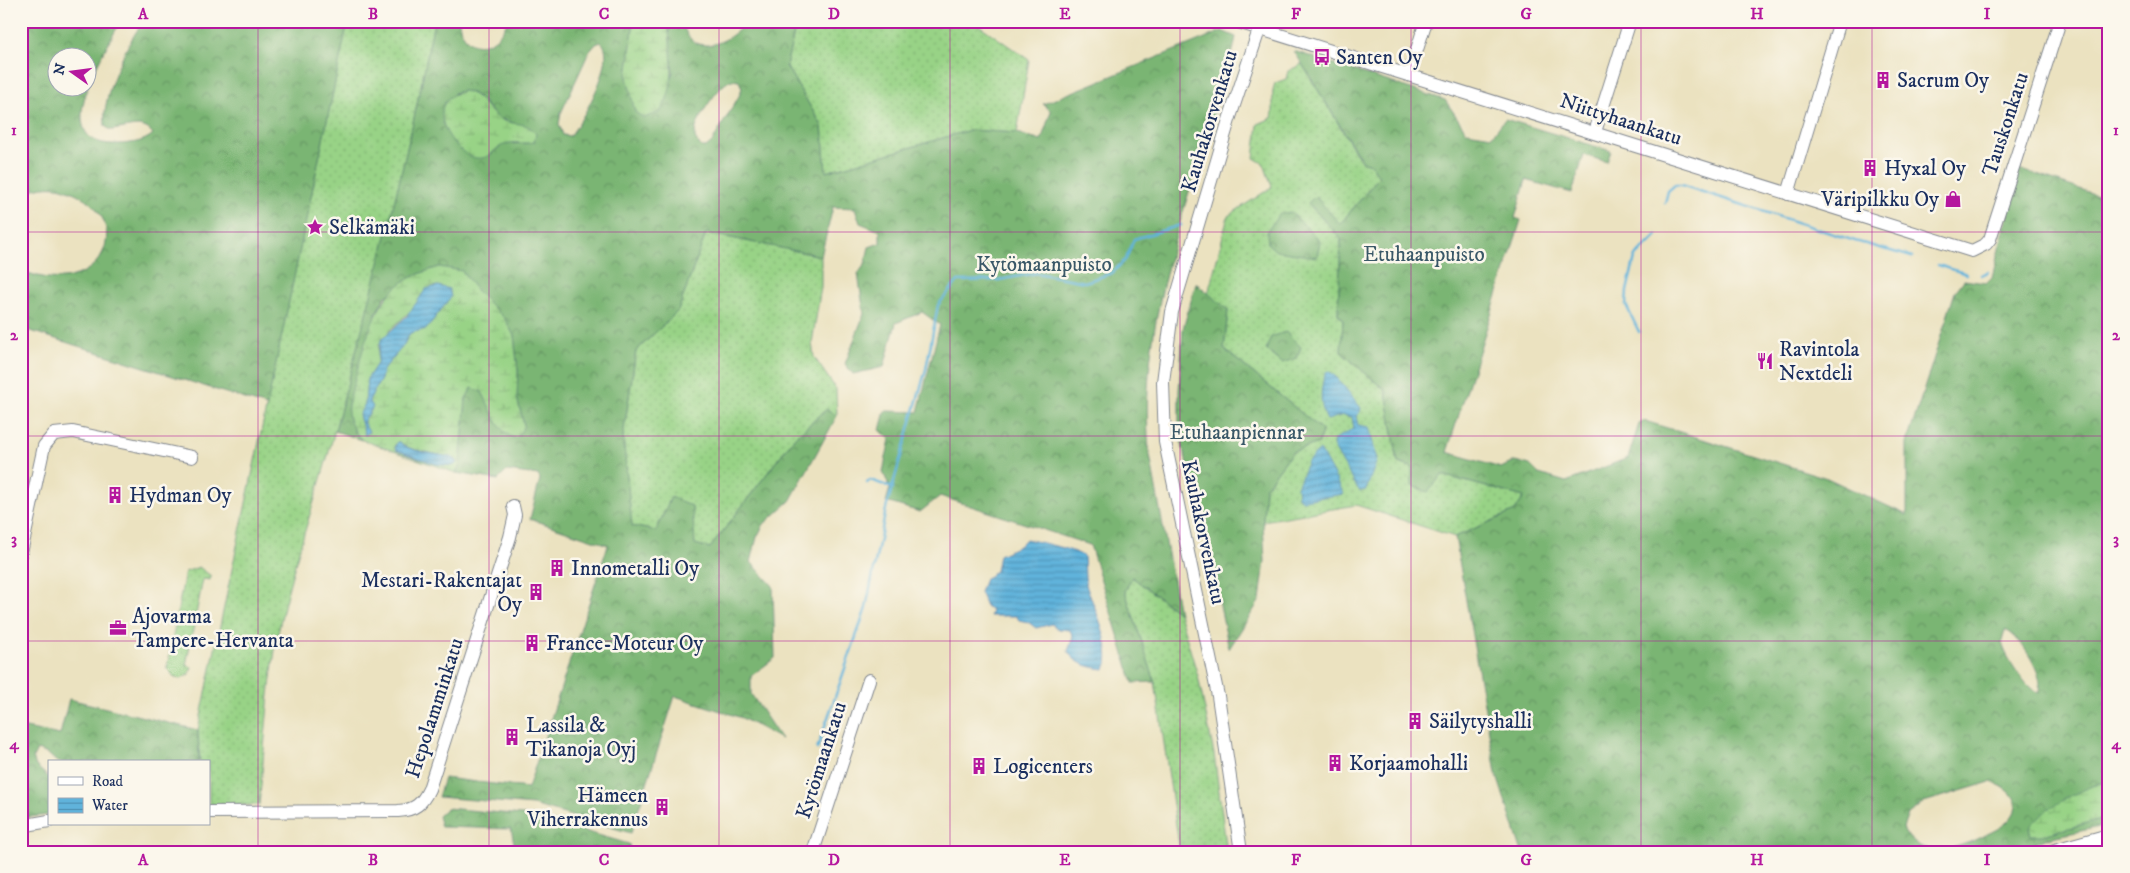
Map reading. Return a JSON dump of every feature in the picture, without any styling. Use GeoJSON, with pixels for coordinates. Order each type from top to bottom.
{"type":"FeatureCollection","features":[{"type":"Feature","properties":{"kind":"main road"},"geometry":{"type":"LineString","coordinates":[[2055,852],[2109,837]]}},
{"type":"Feature","properties":{"kind":"street","name":"Niittyhaankatu"},"geometry":{"type":"LineString","coordinates":[[1235,21],[1261,25],[1409,74],[1964,250],[1979,248],[1990,239]]}},
{"type":"Feature","properties":{"kind":"street"},"geometry":{"type":"LineString","coordinates":[[1409,74],[1426,21]]}},
{"type":"Feature","properties":{"kind":"street"},"geometry":{"type":"LineString","coordinates":[[1595,132],[1630,21]]}},
{"type":"Feature","properties":{"kind":"street"},"geometry":{"type":"LineString","coordinates":[[1788,194],[1840,21]]}},
{"type":"Feature","properties":{"kind":"street","name":"Tauskonkatu"},"geometry":{"type":"LineString","coordinates":[[1990,239],[2060,21]]}},
{"type":"Feature","properties":{"kind":"street","name":"Kauhakorvenkatu"},"geometry":{"type":"LineString","coordinates":[[1241,852],[1218,696],[1165,442],[1163,382],[1172,312],[1229,120],[1261,25]]}},
{"type":"Feature","properties":{"kind":"street"},"geometry":{"type":"LineString","coordinates":[[21,553],[44,446],[54,434],[73,432],[192,457]]}},
{"type":"Feature","properties":{"kind":"street","name":"Hepolamminkatu"},"geometry":{"type":"LineString","coordinates":[[210,812],[398,811],[408,810],[421,803],[429,789],[510,537],[516,514],[513,506]]}},
{"type":"Feature","properties":{"kind":"street","name":"Kytömaankatu"},"geometry":{"type":"LineString","coordinates":[[813,852],[868,680]]}},
{"type":"Feature","properties":{"kind":"street"},"geometry":{"type":"LineString","coordinates":[[21,826],[48,821]]}},
{"type":"Feature","properties":{"kind":"green space"},"geometry":{"type":"Polygon","coordinates":[[[21,21],[121,21],[98,64],[98,48],[48,48],[48,98],[85,98],[82,112],[84,128],[93,140],[113,144],[140,141],[153,134],[144,127],[139,126],[110,130],[105,126],[107,100],[116,71],[144,21],[348,21],[267,406],[21,328],[21,270],[49,278],[72,276],[90,268],[102,254],[107,236],[103,219],[89,202],[60,187],[42,187],[31,190],[21,196],[21,21]]]}},
{"type":"Feature","properties":{"kind":"green space"},"geometry":{"type":"Polygon","coordinates":[[[348,21],[434,21],[413,124],[376,278],[335,430],[284,606],[271,682],[259,805],[210,805],[210,760],[200,760],[198,730],[348,21]]]}},
{"type":"Feature","properties":{"kind":"green space","name":"Kytömaanpuisto"},"geometry":{"type":"Polygon","coordinates":[[[434,21],[459,21],[462,32],[467,39],[481,45],[496,38],[507,21],[634,21],[627,77],[673,74],[668,21],[682,21],[693,41],[702,45],[711,45],[731,36],[747,21],[797,21],[786,66],[822,126],[826,172],[970,130],[1017,133],[1041,141],[1051,111],[1043,104],[1222,31],[1236,37],[1227,73],[1173,248],[1155,328],[1147,409],[1149,450],[1179,613],[1132,577],[1125,591],[1155,682],[1133,683],[1090,545],[940,496],[920,512],[886,502],[890,488],[883,472],[890,439],[880,430],[885,411],[918,412],[940,325],[922,312],[896,323],[884,367],[853,374],[845,364],[864,314],[858,274],[865,264],[869,247],[880,243],[880,231],[860,223],[855,208],[833,207],[821,256],[706,233],[678,311],[636,351],[623,436],[632,526],[656,531],[671,497],[692,506],[695,544],[710,548],[795,437],[827,409],[837,416],[790,501],[764,524],[757,537],[751,562],[773,586],[775,658],[751,676],[751,694],[781,739],[742,718],[675,696],[631,833],[533,805],[438,797],[444,778],[528,788],[608,545],[530,519],[540,479],[538,475],[507,471],[498,480],[456,473],[460,464],[466,398],[472,388],[480,389],[489,404],[524,425],[517,398],[518,371],[514,336],[505,319],[477,291],[462,271],[439,267],[419,274],[385,297],[376,313],[348,405],[354,431],[362,440],[335,431],[388,227],[424,73],[434,21]],[[601,42],[596,44],[589,52],[561,113],[559,124],[563,135],[570,136],[597,89],[605,61],[605,50],[601,42]],[[731,80],[726,83],[703,112],[696,128],[695,138],[702,147],[706,147],[712,142],[742,88],[739,81],[731,80]],[[463,91],[454,93],[489,156],[503,144],[528,143],[514,123],[497,118],[481,99],[472,93],[463,91]]]}},
{"type":"Feature","properties":{"kind":"green space"},"geometry":{"type":"Polygon","coordinates":[[[634,21],[668,21],[672,58],[671,80],[666,102],[660,112],[644,118],[635,112],[627,77],[634,21]]]}},
{"type":"Feature","properties":{"kind":"green space"},"geometry":{"type":"Polygon","coordinates":[[[797,21],[973,21],[1029,60],[1017,133],[970,130],[826,172],[822,126],[786,66],[797,21]]]}},
{"type":"Feature","properties":{"kind":"green space","name":"Etuhaanpuisto"},"geometry":{"type":"Polygon","coordinates":[[[1294,51],[1445,100],[1467,132],[1492,136],[1505,119],[1611,151],[1607,162],[1584,155],[1572,193],[1526,180],[1515,218],[1521,220],[1447,452],[1501,468],[1515,461],[1530,465],[1539,474],[1566,482],[1628,458],[1639,424],[1645,421],[1827,478],[1907,515],[1907,442],[1955,292],[1964,280],[1986,283],[1992,277],[2019,169],[2109,199],[2109,781],[2100,783],[2029,828],[2031,835],[2042,835],[2109,817],[2109,825],[2048,838],[2014,852],[1522,852],[1496,773],[1455,537],[1515,511],[1524,497],[1442,475],[1428,492],[1412,486],[1412,467],[1398,463],[1386,391],[1341,352],[1343,320],[1338,314],[1341,239],[1308,203],[1315,196],[1340,224],[1379,177],[1371,164],[1362,161],[1294,51]],[[2005,630],[2002,642],[2007,655],[2028,686],[2039,693],[2039,678],[2031,658],[2018,640],[2005,630]],[[1990,782],[1924,802],[1908,814],[1903,828],[1910,839],[1919,845],[1928,849],[1939,850],[1962,845],[1996,830],[2011,817],[2016,807],[2010,793],[1990,782]]]}},
{"type":"Feature","properties":{"kind":"green space"},"geometry":{"type":"Polygon","coordinates":[[[1302,64],[1361,161],[1371,164],[1379,177],[1340,224],[1315,197],[1308,203],[1341,239],[1338,314],[1343,320],[1341,352],[1386,391],[1398,463],[1412,467],[1428,491],[1442,475],[1524,497],[1515,511],[1455,537],[1356,505],[1263,521],[1265,488],[1292,452],[1319,443],[1322,430],[1224,349],[1228,310],[1208,294],[1228,216],[1272,187],[1264,164],[1254,158],[1258,124],[1272,118],[1275,83],[1286,79],[1288,71],[1302,64]]]}},
{"type":"Feature","properties":{"kind":"green space"},"geometry":{"type":"Polygon","coordinates":[[[463,91],[474,95],[502,120],[528,126],[536,134],[534,142],[507,144],[484,158],[476,158],[467,154],[450,138],[444,127],[442,116],[444,105],[450,97],[463,91]]]}},
{"type":"Feature","properties":{"kind":"green space"},"geometry":{"type":"Polygon","coordinates":[[[1291,212],[1320,241],[1317,257],[1276,251],[1268,244],[1267,232],[1279,214],[1291,212]]]}},
{"type":"Feature","properties":{"kind":"green space"},"geometry":{"type":"Polygon","coordinates":[[[706,233],[821,256],[821,287],[812,343],[814,357],[836,389],[837,416],[827,409],[795,437],[710,548],[694,544],[691,506],[671,497],[656,531],[631,526],[623,436],[636,351],[678,311],[706,233]]]}},
{"type":"Feature","properties":{"kind":"green space"},"geometry":{"type":"Polygon","coordinates":[[[439,267],[462,271],[477,291],[505,319],[514,336],[518,371],[517,398],[524,426],[517,438],[505,432],[496,420],[482,392],[472,388],[466,398],[460,464],[456,473],[362,440],[353,428],[348,415],[348,405],[361,355],[381,305],[391,292],[403,282],[439,267]],[[438,286],[426,289],[417,305],[390,330],[379,345],[377,364],[367,379],[365,404],[359,415],[365,435],[364,419],[371,411],[372,406],[369,400],[381,379],[383,370],[403,346],[410,333],[426,329],[451,297],[449,289],[438,286]],[[397,442],[395,445],[396,450],[420,459],[457,463],[453,458],[412,449],[397,442]]]}},
{"type":"Feature","properties":{"kind":"green space","name":"Etuhaanpiennar"},"geometry":{"type":"Polygon","coordinates":[[[1196,283],[1228,310],[1224,349],[1322,430],[1319,443],[1292,452],[1265,488],[1263,521],[1265,561],[1260,600],[1229,649],[1204,529],[1179,433],[1179,391],[1183,329],[1196,283]]]}},
{"type":"Feature","properties":{"kind":"green space"},"geometry":{"type":"Polygon","coordinates":[[[1286,332],[1301,347],[1297,358],[1282,363],[1266,350],[1271,337],[1286,332]]]}},
{"type":"Feature","properties":{"kind":"green space"},"geometry":{"type":"Polygon","coordinates":[[[199,567],[211,576],[210,580],[203,579],[186,665],[192,667],[189,674],[181,679],[174,677],[167,668],[185,572],[199,567]]]}},
{"type":"Feature","properties":{"kind":"green space"},"geometry":{"type":"Polygon","coordinates":[[[1132,577],[1179,613],[1198,676],[1214,754],[1227,852],[1180,852],[1155,682],[1125,591],[1132,577]]]}},
{"type":"Feature","properties":{"kind":"green space"},"geometry":{"type":"Polygon","coordinates":[[[69,699],[198,730],[199,760],[55,760],[48,754],[37,750],[33,758],[36,766],[48,777],[48,815],[21,818],[21,727],[60,735],[69,699]]]}},
{"type":"Feature","properties":{"kind":"green space"},"geometry":{"type":"Polygon","coordinates":[[[2109,781],[2109,817],[2042,835],[2031,835],[2029,828],[2043,813],[2089,787],[2109,781]]]}},
{"type":"Feature","properties":{"kind":"green space"},"geometry":{"type":"Polygon","coordinates":[[[447,808],[533,816],[629,844],[630,852],[516,852],[511,829],[441,827],[438,816],[447,808]]]}},
{"type":"Feature","properties":{"kind":"water"},"geometry":{"type":"Polygon","coordinates":[[[438,286],[449,289],[451,297],[426,329],[410,333],[403,346],[383,370],[381,379],[369,400],[373,407],[363,422],[369,432],[365,435],[359,415],[365,404],[367,379],[377,364],[381,340],[407,316],[426,289],[438,286]]]}},
{"type":"Feature","properties":{"kind":"water"},"geometry":{"type":"Polygon","coordinates":[[[1329,371],[1338,379],[1361,408],[1356,416],[1358,425],[1369,427],[1377,460],[1366,490],[1360,491],[1358,489],[1333,446],[1334,440],[1354,428],[1352,417],[1343,415],[1327,420],[1324,415],[1322,384],[1326,372],[1329,371]]]}},
{"type":"Feature","properties":{"kind":"water"},"geometry":{"type":"Polygon","coordinates":[[[397,442],[416,450],[453,458],[457,463],[453,466],[436,464],[396,450],[397,442]]]}},
{"type":"Feature","properties":{"kind":"water"},"geometry":{"type":"Polygon","coordinates":[[[1320,450],[1344,494],[1303,500],[1298,497],[1297,487],[1308,461],[1320,450]]]}},
{"type":"Feature","properties":{"kind":"water"},"geometry":{"type":"Polygon","coordinates":[[[1026,539],[1066,549],[1084,557],[1087,588],[1106,641],[1107,661],[1105,669],[1095,668],[1074,659],[1068,651],[1073,637],[1070,630],[1058,629],[1052,624],[1036,628],[1028,622],[1019,620],[1016,616],[990,616],[992,611],[986,606],[980,592],[985,579],[996,571],[999,555],[1019,546],[1026,539]]]}},
{"type":"Feature","properties":{"kind":"waterway"},"geometry":{"type":"LineString","coordinates":[[1665,203],[1668,191],[1675,185],[1681,185],[1855,241],[1912,257]]}},
{"type":"Feature","properties":{"kind":"waterway"},"geometry":{"type":"LineString","coordinates":[[817,749],[866,608],[886,509],[926,369],[938,305],[958,281],[999,280],[1036,273],[1085,282],[1112,273],[1126,259],[1134,239],[1181,225]]}},
{"type":"Feature","properties":{"kind":"waterway"},"geometry":{"type":"LineString","coordinates":[[1639,332],[1626,305],[1627,291],[1635,257],[1657,235]]}},
{"type":"Feature","properties":{"kind":"waterway"},"geometry":{"type":"LineString","coordinates":[[1938,265],[1967,274]]}},
{"type":"Feature","properties":{"kind":"waterway"},"geometry":{"type":"LineString","coordinates":[[1981,275],[1988,272]]}},
{"type":"Feature","properties":{"kind":"waterway"},"geometry":{"type":"LineString","coordinates":[[867,483],[870,480],[893,488]]}},
{"type":"Feature","properties":{"kind":"place","name":"Santen Oy"},"geometry":{"type":"Point","coordinates":[1322,57]}},
{"type":"Feature","properties":{"kind":"place","name":"Sacrum Oy"},"geometry":{"type":"Point","coordinates":[1883,80]}},
{"type":"Feature","properties":{"kind":"place","name":"Hyxal Oy"},"geometry":{"type":"Point","coordinates":[1870,168]}},
{"type":"Feature","properties":{"kind":"place","name":"Väripilkku Oy"},"geometry":{"type":"Point","coordinates":[1953,199]}},
{"type":"Feature","properties":{"kind":"place","name":"Selkämäki"},"geometry":{"type":"Point","coordinates":[315,227]}},
{"type":"Feature","properties":{"kind":"place","name":"Ravintola Nextdeli"},"geometry":{"type":"Point","coordinates":[1765,361]}},
{"type":"Feature","properties":{"kind":"place","name":"Hydman Oy"},"geometry":{"type":"Point","coordinates":[115,495]}},
{"type":"Feature","properties":{"kind":"place","name":"Innometalli Oy"},"geometry":{"type":"Point","coordinates":[557,568]}},
{"type":"Feature","properties":{"kind":"place","name":"Mestari-Rakentajat Oy"},"geometry":{"type":"Point","coordinates":[536,592]}},
{"type":"Feature","properties":{"kind":"place","name":"Ajovarma Tampere-Hervanta"},"geometry":{"type":"Point","coordinates":[118,628]}},
{"type":"Feature","properties":{"kind":"place","name":"France-Moteur Oy"},"geometry":{"type":"Point","coordinates":[532,643]}},
{"type":"Feature","properties":{"kind":"place","name":"Säilytyshalli"},"geometry":{"type":"Point","coordinates":[1415,721]}},
{"type":"Feature","properties":{"kind":"place","name":"Lassila & Tikanoja Oyj"},"geometry":{"type":"Point","coordinates":[512,737]}},
{"type":"Feature","properties":{"kind":"place","name":"Korjaamohalli"},"geometry":{"type":"Point","coordinates":[1335,763]}},
{"type":"Feature","properties":{"kind":"place","name":"Logicenters"},"geometry":{"type":"Point","coordinates":[979,766]}},
{"type":"Feature","properties":{"kind":"place","name":"Hämeen Viherrakennus"},"geometry":{"type":"Point","coordinates":[662,807]}}]}
